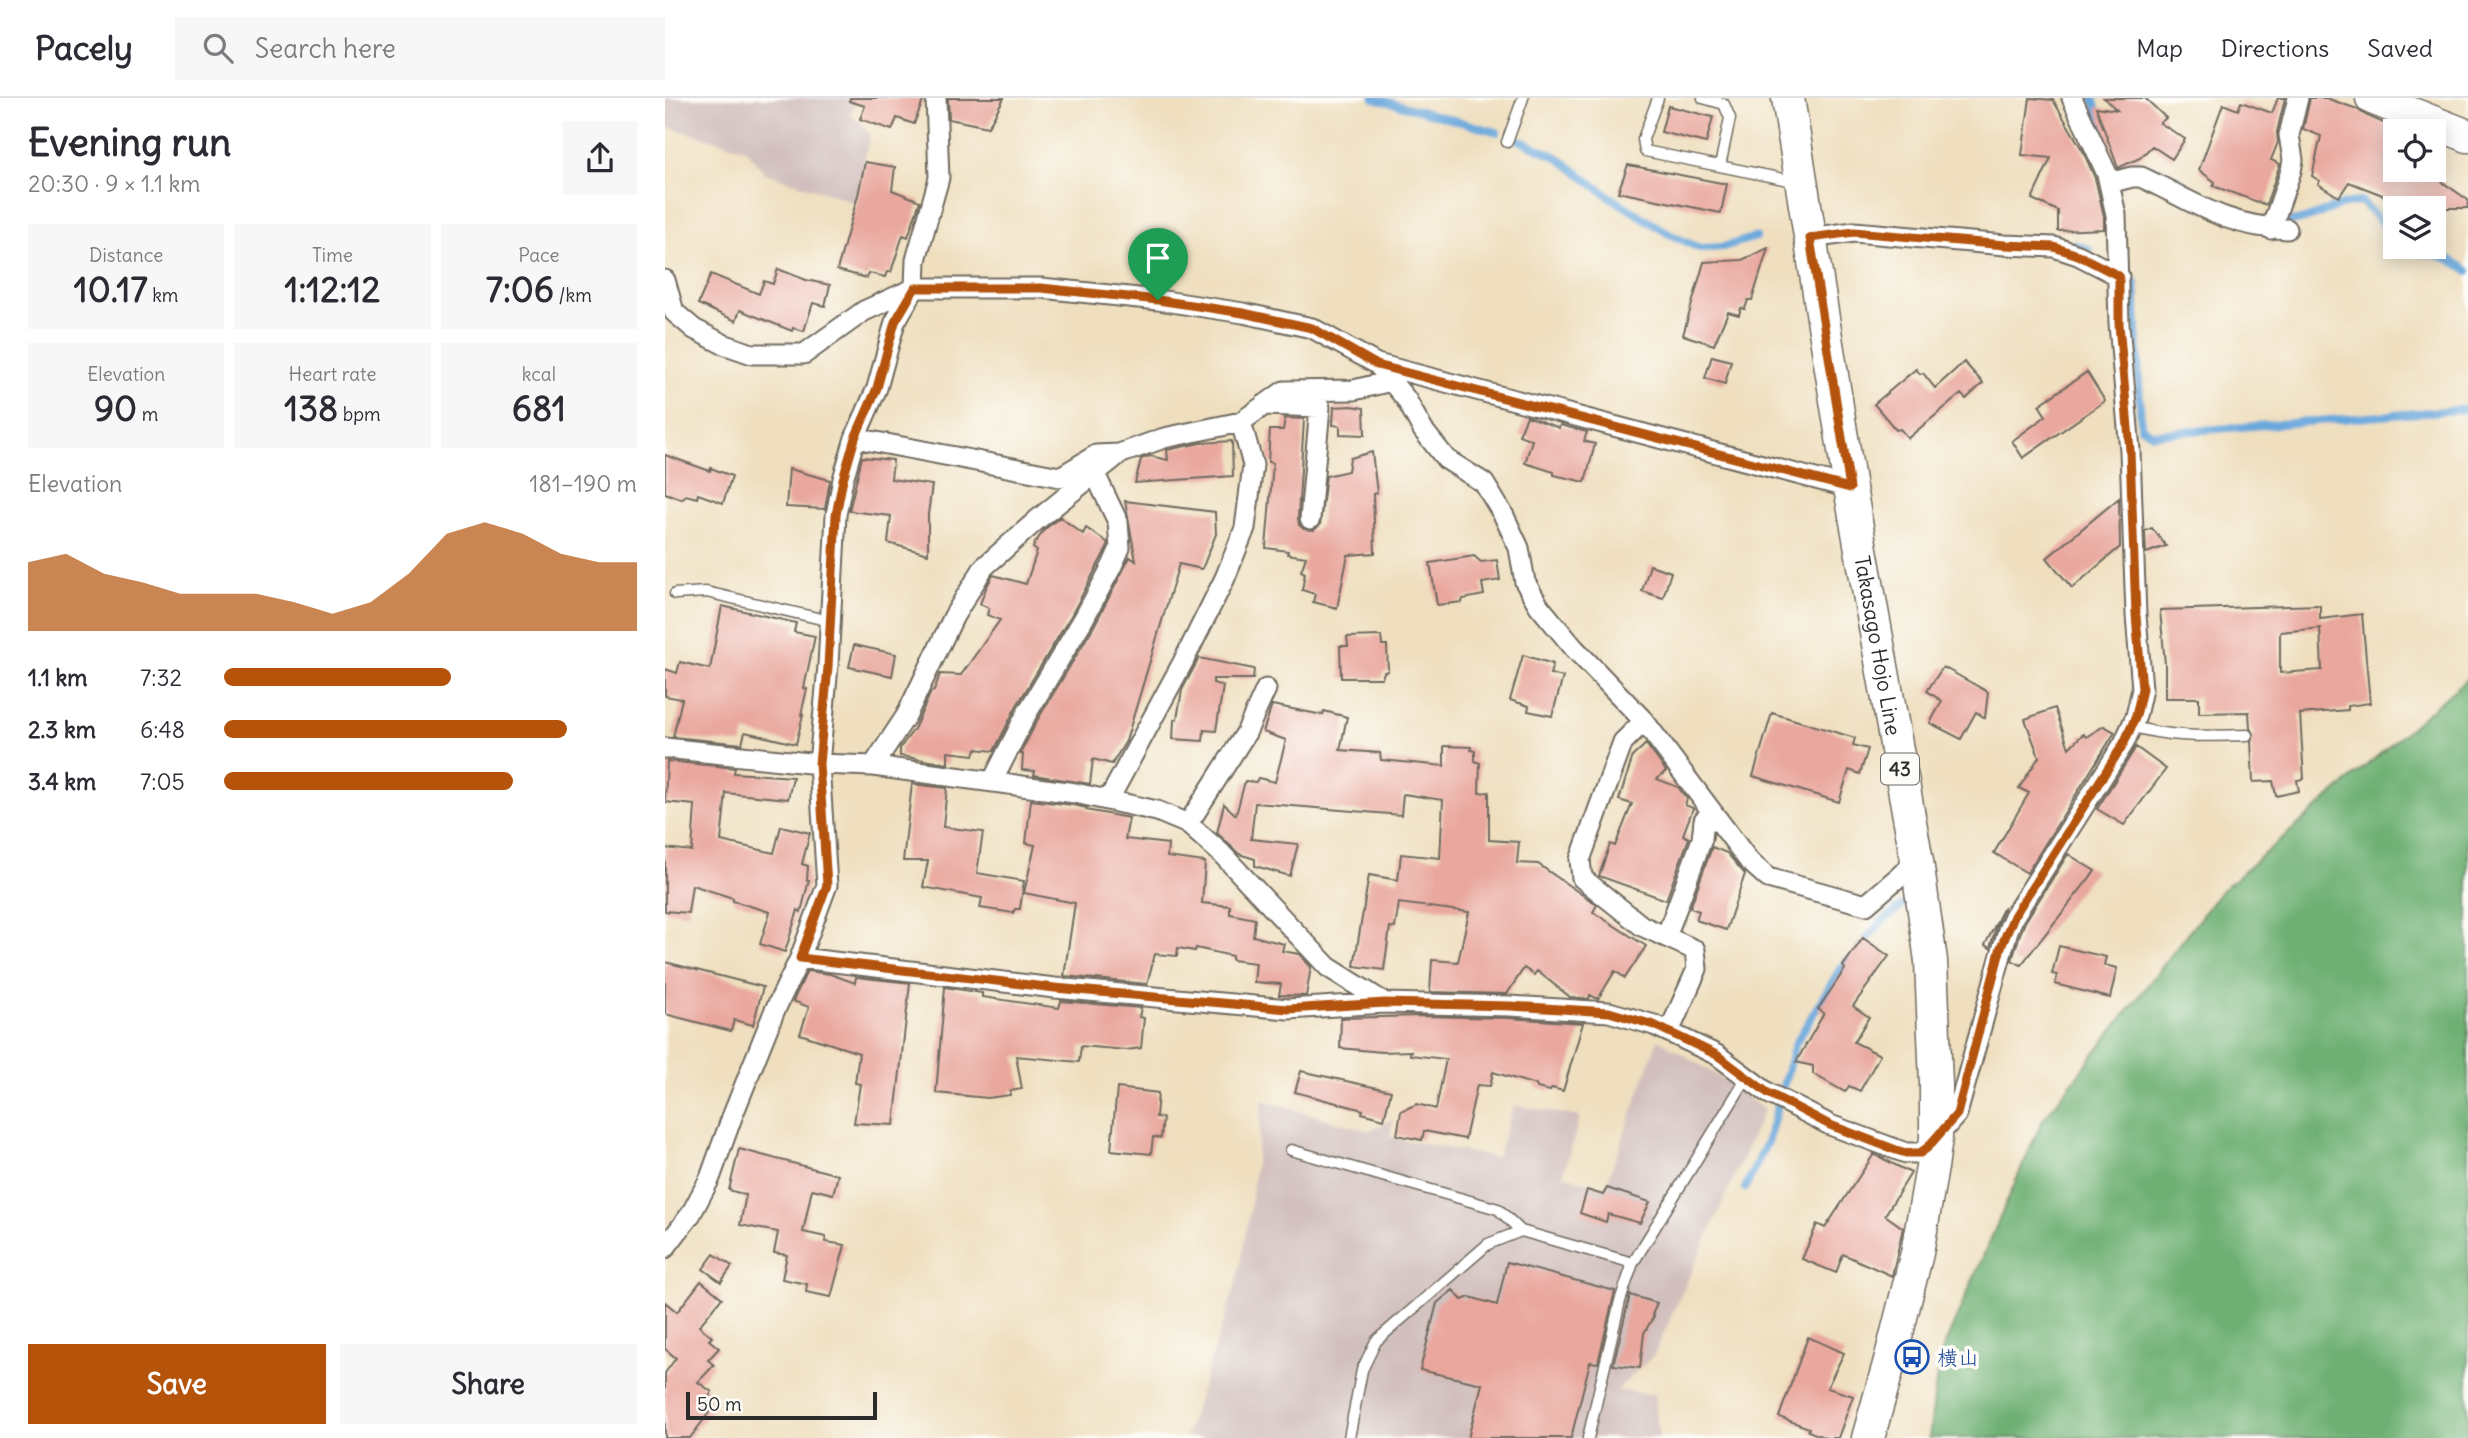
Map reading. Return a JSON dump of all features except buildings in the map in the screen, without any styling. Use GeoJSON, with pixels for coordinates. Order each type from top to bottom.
{"type":"FeatureCollection","features":[{"type":"Feature","properties":{"kind":"main road","name":"Takasago Hojo Line"},"geometry":{"type":"LineString","coordinates":[[1788,98],[1850,488],[1917,861],[1931,961],[1936,1138],[1917,1254],[1868,1438]]}},
{"type":"Feature","properties":{"kind":"main road"},"geometry":{"type":"LineString","coordinates":[[2372,98],[2468,136]]}},
{"type":"Feature","properties":{"kind":"street"},"geometry":{"type":"LineString","coordinates":[[665,1248],[691,1214],[710,1178],[769,1024],[800,958],[827,885],[819,764],[836,515],[855,438],[877,388],[895,322],[915,288],[916,260],[939,178],[936,98]]}},
{"type":"Feature","properties":{"kind":"street"},"geometry":{"type":"LineString","coordinates":[[800,958],[1055,988],[1288,1009],[1385,1003],[1609,1012],[1654,1025],[1717,1055],[1768,1093],[1830,1125],[1906,1153],[1920,1153],[1957,1114],[2008,930],[2124,743],[2142,689],[2136,615],[2130,451],[2119,324],[2116,215],[2109,183],[2072,98]]}},
{"type":"Feature","properties":{"kind":"street"},"geometry":{"type":"LineString","coordinates":[[2109,183],[2141,177],[2225,219],[2251,226],[2276,224],[2293,160],[2290,135],[2298,98]]}},
{"type":"Feature","properties":{"kind":"street"},"geometry":{"type":"LineString","coordinates":[[1810,238],[1854,232],[2054,247],[2118,267]]}},
{"type":"Feature","properties":{"kind":"street"},"geometry":{"type":"LineString","coordinates":[[665,280],[674,312],[694,329],[723,344],[752,354],[804,354],[864,311],[915,288],[1041,288],[1158,300],[1243,313],[1312,328],[1377,365],[1850,488]]}},
{"type":"Feature","properties":{"kind":"street"},"geometry":{"type":"LineString","coordinates":[[1377,365],[1406,399],[1423,430],[1446,458],[1484,483],[1519,548],[1525,582],[1539,606],[1574,648],[1644,721],[1749,860],[1767,878],[1866,905],[1917,861]]}},
{"type":"Feature","properties":{"kind":"street"},"geometry":{"type":"LineString","coordinates":[[855,438],[1060,477],[1096,455],[1119,454],[1164,438],[1241,422],[1284,391],[1355,390],[1391,381]]}},
{"type":"Feature","properties":{"kind":"street"},"geometry":{"type":"LineString","coordinates":[[1264,405],[1320,407],[1310,519]]}},
{"type":"Feature","properties":{"kind":"street"},"geometry":{"type":"LineString","coordinates":[[1109,799],[1183,662],[1225,578],[1245,528],[1253,465],[1241,422]]}},
{"type":"Feature","properties":{"kind":"street"},"geometry":{"type":"LineString","coordinates":[[873,766],[906,716],[954,616],[984,567],[1119,454]]}},
{"type":"Feature","properties":{"kind":"street"},"geometry":{"type":"LineString","coordinates":[[992,782],[1027,713],[1083,620],[1120,548],[1118,522],[1095,474]]}},
{"type":"Feature","properties":{"kind":"street"},"geometry":{"type":"LineString","coordinates":[[1188,824],[1246,733],[1266,689]]}},
{"type":"Feature","properties":{"kind":"street"},"geometry":{"type":"LineString","coordinates":[[1644,721],[1623,742],[1580,860],[1582,878],[1642,926],[1695,950],[1697,969],[1669,1032]]}},
{"type":"Feature","properties":{"kind":"street"},"geometry":{"type":"LineString","coordinates":[[665,748],[819,764],[873,766],[1109,799],[1157,811],[1188,824],[1221,853],[1328,967],[1385,1003]]}},
{"type":"Feature","properties":{"kind":"street"},"geometry":{"type":"LineString","coordinates":[[1666,937],[1702,839],[1704,820]]}},
{"type":"Feature","properties":{"kind":"lane"},"geometry":{"type":"LineString","coordinates":[[1507,142],[1523,98]]}},
{"type":"Feature","properties":{"kind":"lane"},"geometry":{"type":"LineString","coordinates":[[1658,98],[1643,139],[1645,151],[1802,183]]}},
{"type":"Feature","properties":{"kind":"lane"},"geometry":{"type":"LineString","coordinates":[[1703,98],[1724,104],[1730,118],[1720,166]]}},
{"type":"Feature","properties":{"kind":"lane"},"geometry":{"type":"LineString","coordinates":[[675,594],[706,593],[830,621]]}},
{"type":"Feature","properties":{"kind":"lane"},"geometry":{"type":"LineString","coordinates":[[2131,726],[2154,733],[2196,737],[2246,735]]}},
{"type":"Feature","properties":{"kind":"lane"},"geometry":{"type":"LineString","coordinates":[[1588,1438],[1620,1301],[1633,1264],[1747,1077]]}},
{"type":"Feature","properties":{"kind":"lane"},"geometry":{"type":"LineString","coordinates":[[1291,1150],[1498,1209],[1521,1231],[1633,1264]]}},
{"type":"Feature","properties":{"kind":"lane"},"geometry":{"type":"LineString","coordinates":[[1349,1438],[1362,1370],[1376,1341],[1488,1244],[1521,1231]]}},
{"type":"Feature","properties":{"kind":"shaded area"},"geometry":{"type":"Polygon","coordinates":[[[665,98],[858,98],[850,115],[861,123],[870,135],[855,202],[765,173],[745,149],[665,126],[665,98]]]}},
{"type":"Feature","properties":{"kind":"shaded area"},"geometry":{"type":"Polygon","coordinates":[[[1658,1039],[1728,1082],[1764,1110],[1654,1355],[1617,1390],[1654,1394],[1659,1438],[1185,1438],[1236,1284],[1250,1211],[1263,1100],[1368,1131],[1393,1119],[1390,1137],[1497,1158],[1514,1105],[1580,1117],[1563,1175],[1605,1188],[1658,1039]]]}},
{"type":"Feature","properties":{"kind":"green space"},"geometry":{"type":"Polygon","coordinates":[[[2468,678],[2468,1438],[1929,1438],[1939,1358],[2042,1121],[2221,891],[2468,678]]]}},
{"type":"Feature","properties":{"kind":"waterway"},"geometry":{"type":"LineString","coordinates":[[1374,98],[1497,132]]}},
{"type":"Feature","properties":{"kind":"waterway"},"geometry":{"type":"LineString","coordinates":[[2093,98],[2103,127],[2110,137]]}},
{"type":"Feature","properties":{"kind":"waterway"},"geometry":{"type":"LineString","coordinates":[[1519,140],[1557,157],[1610,197],[1669,234],[1699,248],[1723,247],[1756,237]]}},
{"type":"Feature","properties":{"kind":"waterway"},"geometry":{"type":"LineString","coordinates":[[2125,154],[2136,164],[2177,179],[2200,199]]}},
{"type":"Feature","properties":{"kind":"waterway"},"geometry":{"type":"LineString","coordinates":[[2290,222],[2300,221],[2344,204],[2362,202],[2383,224]]}},
{"type":"Feature","properties":{"kind":"waterway"},"geometry":{"type":"LineString","coordinates":[[2074,244],[2089,249]]}},
{"type":"Feature","properties":{"kind":"waterway"},"geometry":{"type":"LineString","coordinates":[[2446,258],[2468,271]]}},
{"type":"Feature","properties":{"kind":"waterway"},"geometry":{"type":"LineString","coordinates":[[2128,277],[2135,283],[2141,427],[2153,434],[2468,409]]}},
{"type":"Feature","properties":{"kind":"waterway"},"geometry":{"type":"LineString","coordinates":[[1859,948],[1880,923],[1910,900]]}},
{"type":"Feature","properties":{"kind":"waterway"},"geometry":{"type":"LineString","coordinates":[[1745,1188],[1768,1140],[1795,1044],[1848,960]]}},
{"type":"Feature","properties":{"kind":"place","name":"横山"},"geometry":{"type":"Point","coordinates":[1912,1357]}},
{"type":"Feature","properties":{"kind":"route"},"geometry":{"type":"LineString","coordinates":[[1854,232],[2054,247],[2078,255],[2119,276],[2119,324],[2130,451],[2136,615],[2142,689],[2136,716],[2124,743],[2014,916],[2001,947],[1957,1114],[1927,1148],[1920,1153],[1906,1153],[1830,1125],[1768,1093],[1717,1055],[1654,1025],[1609,1012],[1385,1003],[1288,1009],[1055,988],[800,958],[827,885],[819,764],[828,667],[836,515],[855,438],[877,388],[895,322],[915,288],[1041,288],[1158,300],[1243,313],[1312,328],[1377,365],[1850,488],[1810,238],[1854,232]]}}]}
